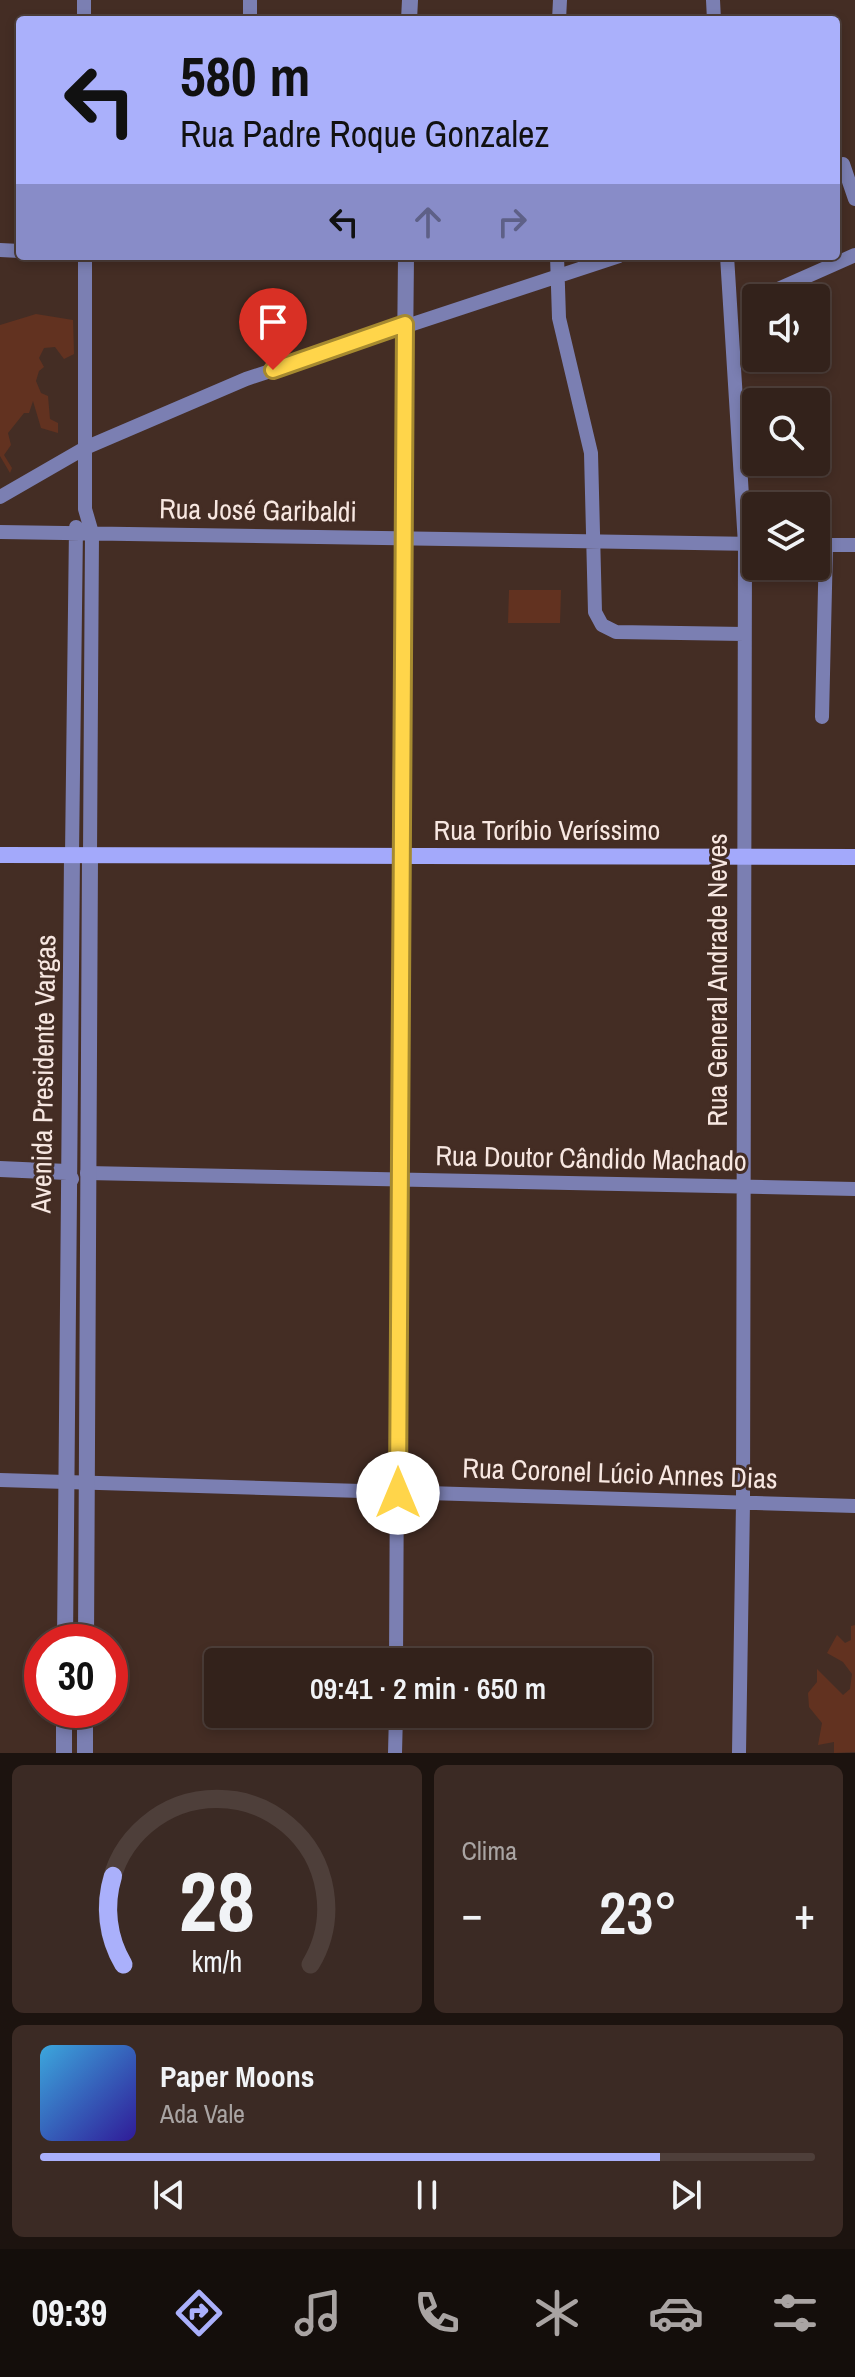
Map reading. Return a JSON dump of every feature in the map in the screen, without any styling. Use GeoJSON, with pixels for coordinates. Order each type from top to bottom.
{"type":"FeatureCollection","features":[{"type":"Feature","properties":{"kind":"main road","name":"Rua Toríbio Veríssimo"},"geometry":{"type":"LineString","coordinates":[[0,855],[855,857]]}},
{"type":"Feature","properties":{"kind":"street"},"geometry":{"type":"LineString","coordinates":[[843,164],[855,199]]}},
{"type":"Feature","properties":{"kind":"street"},"geometry":{"type":"LineString","coordinates":[[789,284],[855,255]]}},
{"type":"Feature","properties":{"kind":"street","name":"Avenida Presidente Vargas"},"geometry":{"type":"LineString","coordinates":[[85,260],[85,509],[92,533],[86,1624]]}},
{"type":"Feature","properties":{"kind":"street"},"geometry":{"type":"LineString","coordinates":[[396,1648],[406,260]]}},
{"type":"Feature","properties":{"kind":"street"},"geometry":{"type":"LineString","coordinates":[[557,260],[559,318],[591,453],[595,612],[602,625],[616,632],[744,634]]}},
{"type":"Feature","properties":{"kind":"street"},"geometry":{"type":"LineString","coordinates":[[0,497],[85,448],[246,379],[606,260]]}},
{"type":"Feature","properties":{"kind":"street","name":"Rua General Andrade Neves"},"geometry":{"type":"LineString","coordinates":[[727,260],[746,492]]}},
{"type":"Feature","properties":{"kind":"street"},"geometry":{"type":"LineString","coordinates":[[731,310],[742,305]]}},
{"type":"Feature","properties":{"kind":"street","name":"Avenida Presidente Vargas"},"geometry":{"type":"LineString","coordinates":[[65,1624],[73,533],[85,509]]}},
{"type":"Feature","properties":{"kind":"street","name":"Rua José Garibaldi"},"geometry":{"type":"LineString","coordinates":[[0,532],[742,544]]}},
{"type":"Feature","properties":{"kind":"street"},"geometry":{"type":"LineString","coordinates":[[830,545],[855,545]]}},
{"type":"Feature","properties":{"kind":"street","name":"Rua General Andrade Neves"},"geometry":{"type":"LineString","coordinates":[[739,1753],[743,1503],[744,634],[748,580]]}},
{"type":"Feature","properties":{"kind":"street"},"geometry":{"type":"LineString","coordinates":[[821,580],[822,717]]}},
{"type":"Feature","properties":{"kind":"street","name":"Rua Doutor Cândido Machado"},"geometry":{"type":"LineString","coordinates":[[0,1169],[67,1172],[77,1182],[87,1173],[399,1182],[855,1189]]}},
{"type":"Feature","properties":{"kind":"street","name":"Rua Coronel Lúcio Annes Dias"},"geometry":{"type":"LineString","coordinates":[[0,1480],[855,1506]]}},
{"type":"Feature","properties":{"kind":"street"},"geometry":{"type":"LineString","coordinates":[[66,1560],[87,1561]]}},
{"type":"Feature","properties":{"kind":"street"},"geometry":{"type":"LineString","coordinates":[[64,1728],[64,1753]]}},
{"type":"Feature","properties":{"kind":"street"},"geometry":{"type":"LineString","coordinates":[[85,1728],[85,1753]]}},
{"type":"Feature","properties":{"kind":"street"},"geometry":{"type":"LineString","coordinates":[[395,1753],[396,1728]]}},
{"type":"Feature","properties":{"kind":"shaded area"},"geometry":{"type":"Polygon","coordinates":[[[36,314],[73,320],[74,354],[64,359],[55,347],[44,348],[39,358],[44,367],[36,381],[41,393],[48,396],[50,419],[58,423],[58,433],[41,428],[33,401],[29,413],[24,413],[8,433],[11,445],[4,455],[12,468],[10,473],[0,456],[0,325],[36,314]]]}},
{"type":"Feature","properties":{"kind":"shaded area"},"geometry":{"type":"Polygon","coordinates":[[[509,590],[561,590],[560,623],[508,623],[509,590]]]}},
{"type":"Feature","properties":{"kind":"shaded area"},"geometry":{"type":"Polygon","coordinates":[[[855,1625],[855,1752],[834,1753],[834,1742],[818,1745],[822,1723],[809,1707],[808,1693],[817,1682],[817,1669],[843,1695],[850,1689],[852,1674],[843,1662],[827,1653],[837,1635],[845,1643],[851,1640],[851,1626],[855,1625]]]}},
{"type":"Feature","properties":{"kind":"route"},"geometry":{"type":"LineString","coordinates":[[273,370],[405,324],[398,1493]]}}]}
